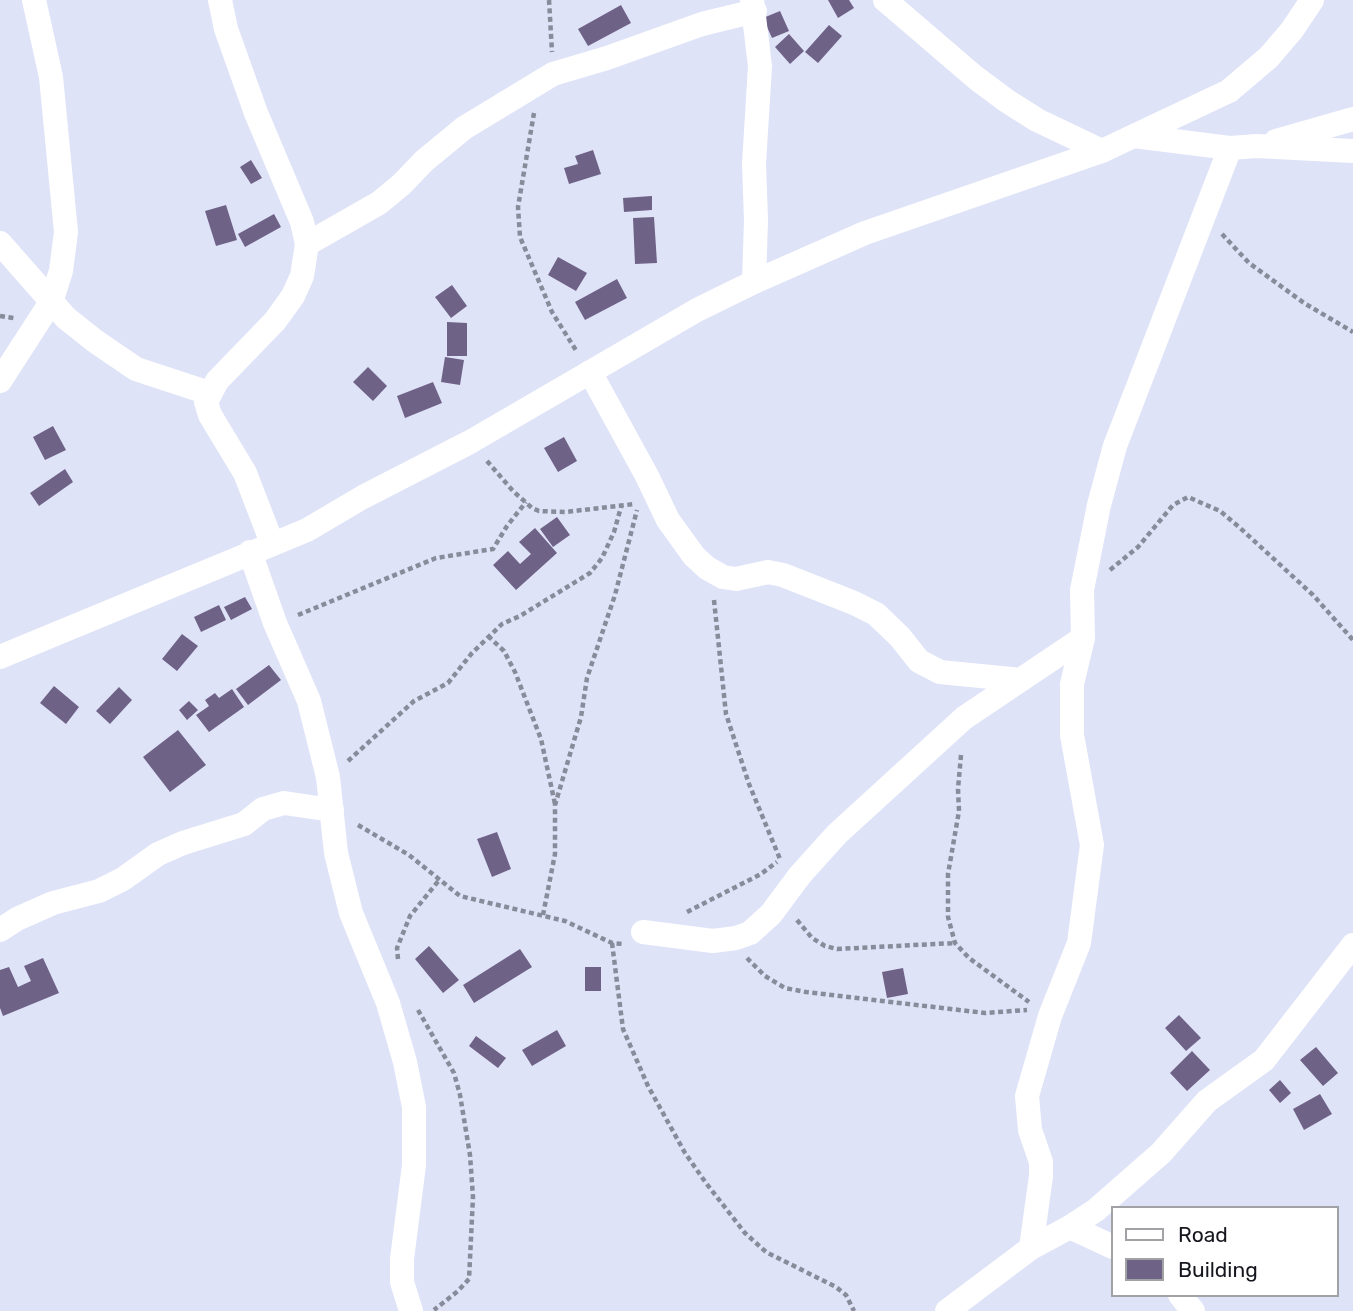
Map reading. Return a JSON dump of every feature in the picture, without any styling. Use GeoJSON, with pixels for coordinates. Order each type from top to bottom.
{"type":"FeatureCollection","features":[{"type":"Feature","properties":{"kind":"street"},"geometry":{"type":"LineString","coordinates":[[0,381],[51,302],[61,271],[66,232],[51,77],[34,0]]}},
{"type":"Feature","properties":{"kind":"street"},"geometry":{"type":"LineString","coordinates":[[220,0],[226,29],[256,113],[302,222],[307,244],[302,275],[293,296],[275,321],[218,381],[206,402],[209,415],[245,474],[275,623],[309,701],[328,777],[337,853],[351,913],[388,1003],[405,1062],[414,1107],[414,1165],[402,1259],[402,1283],[411,1311]]}},
{"type":"Feature","properties":{"kind":"street"},"geometry":{"type":"LineString","coordinates":[[885,0],[1007,101],[1037,120],[1102,151]]}},
{"type":"Feature","properties":{"kind":"street"},"geometry":{"type":"LineString","coordinates":[[0,656],[307,530],[363,497],[470,442],[697,310],[754,282],[865,233],[1102,151],[1228,91],[1269,57],[1292,30],[1312,0]]}},
{"type":"Feature","properties":{"kind":"street"},"geometry":{"type":"LineString","coordinates":[[307,244],[379,203],[464,128],[546,77],[753,5],[760,66],[754,164],[754,282]]}},
{"type":"Feature","properties":{"kind":"street"},"geometry":{"type":"LineString","coordinates":[[1257,146],[1353,119]]}},
{"type":"Feature","properties":{"kind":"street"},"geometry":{"type":"LineString","coordinates":[[1134,136],[1230,148],[1257,146],[1353,151]]}},
{"type":"Feature","properties":{"kind":"street"},"geometry":{"type":"LineString","coordinates":[[1031,1248],[1041,1161],[1030,1130],[1027,1096],[1050,1016],[1079,943],[1092,845],[1072,735],[1072,684],[1083,638],[1082,590],[1099,505],[1115,446],[1171,295],[1206,214],[1230,148]]}},
{"type":"Feature","properties":{"kind":"street"},"geometry":{"type":"LineString","coordinates":[[0,243],[66,318],[95,341],[136,369],[209,393]]}},
{"type":"Feature","properties":{"kind":"street"},"geometry":{"type":"LineString","coordinates":[[590,372],[668,520],[694,556],[707,568],[723,577],[736,579],[768,572],[783,575],[855,603],[876,614],[900,637],[919,661],[940,672],[1021,680]]}},
{"type":"Feature","properties":{"kind":"street"},"geometry":{"type":"LineString","coordinates":[[643,932],[713,941],[750,933],[771,914],[800,875],[837,834],[964,718],[1083,638]]}},
{"type":"Feature","properties":{"kind":"street"},"geometry":{"type":"LineString","coordinates":[[0,930],[53,903],[99,891],[123,879],[158,854],[183,843],[244,824],[263,809],[284,803],[332,810]]}},
{"type":"Feature","properties":{"kind":"street"},"geometry":{"type":"LineString","coordinates":[[947,1311],[1031,1248],[1096,1210],[1161,1153],[1207,1101],[1264,1060],[1353,944]]}},
{"type":"Feature","properties":{"kind":"street"},"geometry":{"type":"LineString","coordinates":[[1070,1227],[1112,1247]]}},
{"type":"Feature","properties":{"kind":"street"},"geometry":{"type":"LineString","coordinates":[[1182,1297],[1193,1311]]}},
{"type":"Feature","properties":{"kind":"path"},"geometry":{"type":"LineString","coordinates":[[549,0],[546,77],[519,207],[520,237],[552,312],[590,372]]}},
{"type":"Feature","properties":{"kind":"path"},"geometry":{"type":"LineString","coordinates":[[1206,214],[1249,263],[1304,303],[1353,332]]}},
{"type":"Feature","properties":{"kind":"path"},"geometry":{"type":"LineString","coordinates":[[470,442],[513,491],[532,508],[548,513],[639,503],[615,595],[587,678],[581,718],[555,805]]}},
{"type":"Feature","properties":{"kind":"path"},"geometry":{"type":"LineString","coordinates":[[1082,590],[1119,564],[1138,547],[1173,505],[1188,497],[1220,511],[1239,527],[1313,595],[1339,621],[1353,640]]}},
{"type":"Feature","properties":{"kind":"path"},"geometry":{"type":"LineString","coordinates":[[275,623],[319,608],[436,558],[493,549],[526,502]]}},
{"type":"Feature","properties":{"kind":"path"},"geometry":{"type":"LineString","coordinates":[[328,777],[414,701],[448,683],[488,636],[502,624],[520,616],[590,573],[602,558],[614,532],[621,507]]}},
{"type":"Feature","properties":{"kind":"path"},"geometry":{"type":"LineString","coordinates":[[707,568],[714,599],[726,714],[749,784],[780,859]]}},
{"type":"Feature","properties":{"kind":"path"},"geometry":{"type":"LineString","coordinates":[[488,636],[504,651],[515,672],[541,739],[555,805],[555,854],[543,915]]}},
{"type":"Feature","properties":{"kind":"path"},"geometry":{"type":"LineString","coordinates":[[728,939],[765,976],[786,988],[847,998],[985,1013],[1038,1010],[970,958],[955,943],[948,917],[948,874],[959,811],[958,789],[964,718]]}},
{"type":"Feature","properties":{"kind":"path"},"geometry":{"type":"LineString","coordinates":[[332,810],[410,855],[460,896],[565,921],[612,943],[629,943],[643,932]]}},
{"type":"Feature","properties":{"kind":"path"},"geometry":{"type":"LineString","coordinates":[[686,912],[761,874],[789,855]]}},
{"type":"Feature","properties":{"kind":"path"},"geometry":{"type":"LineString","coordinates":[[399,963],[397,948],[410,916],[440,879]]}},
{"type":"Feature","properties":{"kind":"path"},"geometry":{"type":"LineString","coordinates":[[783,899],[812,938],[825,946],[847,949],[955,943]]}},
{"type":"Feature","properties":{"kind":"path"},"geometry":{"type":"LineString","coordinates":[[612,943],[623,1029],[649,1086],[685,1153],[727,1212],[765,1252],[836,1287],[852,1303],[854,1311]]}},
{"type":"Feature","properties":{"kind":"path"},"geometry":{"type":"LineString","coordinates":[[417,1008],[454,1073],[470,1155],[473,1197],[469,1279],[432,1311]]}},
{"type":"Feature","properties":{"kind":"building"},"geometry":{"type":"Polygon","coordinates":[[[828,0],[849,0],[854,8],[838,18],[828,0]]]}},
{"type":"Feature","properties":{"kind":"building"},"geometry":{"type":"Polygon","coordinates":[[[621,5],[631,23],[588,46],[578,29],[621,5]]]}},
{"type":"Feature","properties":{"kind":"building"},"geometry":{"type":"Polygon","coordinates":[[[780,11],[789,31],[772,38],[763,18],[780,11]]]}},
{"type":"Feature","properties":{"kind":"building"},"geometry":{"type":"Polygon","coordinates":[[[829,25],[842,36],[818,63],[805,52],[829,25]]]}},
{"type":"Feature","properties":{"kind":"building"},"geometry":{"type":"Polygon","coordinates":[[[789,34],[804,51],[790,64],[775,47],[789,34]]]}},
{"type":"Feature","properties":{"kind":"building"},"geometry":{"type":"Polygon","coordinates":[[[593,150],[601,174],[569,184],[564,168],[578,164],[575,156],[593,150]]]}},
{"type":"Feature","properties":{"kind":"building"},"geometry":{"type":"Polygon","coordinates":[[[251,160],[262,178],[251,184],[240,167],[251,160]]]}},
{"type":"Feature","properties":{"kind":"building"},"geometry":{"type":"Polygon","coordinates":[[[652,196],[652,210],[624,212],[623,198],[652,196]]]}},
{"type":"Feature","properties":{"kind":"building"},"geometry":{"type":"Polygon","coordinates":[[[226,205],[237,240],[216,246],[205,211],[226,205]]]}},
{"type":"Feature","properties":{"kind":"building"},"geometry":{"type":"Polygon","coordinates":[[[274,214],[281,227],[245,247],[238,234],[274,214]]]}},
{"type":"Feature","properties":{"kind":"building"},"geometry":{"type":"Polygon","coordinates":[[[654,217],[657,263],[635,264],[633,218],[654,217]]]}},
{"type":"Feature","properties":{"kind":"building"},"geometry":{"type":"Polygon","coordinates":[[[558,257],[587,273],[576,291],[548,275],[558,257]]]}},
{"type":"Feature","properties":{"kind":"building"},"geometry":{"type":"Polygon","coordinates":[[[617,279],[627,298],[585,320],[575,302],[617,279]]]}},
{"type":"Feature","properties":{"kind":"building"},"geometry":{"type":"Polygon","coordinates":[[[452,285],[467,306],[451,318],[435,297],[452,285]]]}},
{"type":"Feature","properties":{"kind":"building"},"geometry":{"type":"Polygon","coordinates":[[[447,322],[467,323],[467,356],[447,356],[447,322]]]}},
{"type":"Feature","properties":{"kind":"building"},"geometry":{"type":"Polygon","coordinates":[[[445,357],[464,360],[460,385],[441,382],[445,357]]]}},
{"type":"Feature","properties":{"kind":"building"},"geometry":{"type":"Polygon","coordinates":[[[368,367],[387,386],[373,401],[353,382],[368,367]]]}},
{"type":"Feature","properties":{"kind":"building"},"geometry":{"type":"Polygon","coordinates":[[[433,382],[442,403],[405,418],[397,396],[433,382]]]}},
{"type":"Feature","properties":{"kind":"building"},"geometry":{"type":"Polygon","coordinates":[[[53,426],[66,450],[45,460],[33,437],[53,426]]]}},
{"type":"Feature","properties":{"kind":"building"},"geometry":{"type":"Polygon","coordinates":[[[564,437],[577,461],[558,472],[544,448],[564,437]]]}},
{"type":"Feature","properties":{"kind":"building"},"geometry":{"type":"Polygon","coordinates":[[[65,469],[73,482],[39,506],[30,493],[65,469]]]}},
{"type":"Feature","properties":{"kind":"building"},"geometry":{"type":"Polygon","coordinates":[[[557,517],[570,535],[553,547],[540,529],[557,517]]]}},
{"type":"Feature","properties":{"kind":"building"},"geometry":{"type":"Polygon","coordinates":[[[535,528],[557,553],[516,590],[493,565],[508,551],[520,564],[531,554],[519,542],[535,528]]]}},
{"type":"Feature","properties":{"kind":"building"},"geometry":{"type":"Polygon","coordinates":[[[245,597],[252,609],[231,620],[224,607],[245,597]]]}},
{"type":"Feature","properties":{"kind":"building"},"geometry":{"type":"Polygon","coordinates":[[[219,605],[226,620],[201,632],[194,617],[219,605]]]}},
{"type":"Feature","properties":{"kind":"building"},"geometry":{"type":"Polygon","coordinates":[[[182,634],[198,646],[177,671],[162,659],[182,634]]]}},
{"type":"Feature","properties":{"kind":"building"},"geometry":{"type":"Polygon","coordinates":[[[269,665],[281,680],[248,705],[236,689],[269,665]]]}},
{"type":"Feature","properties":{"kind":"building"},"geometry":{"type":"Polygon","coordinates":[[[54,686],[79,707],[66,724],[40,703],[54,686]]]}},
{"type":"Feature","properties":{"kind":"building"},"geometry":{"type":"Polygon","coordinates":[[[119,687],[132,700],[110,724],[96,711],[119,687]]]}},
{"type":"Feature","properties":{"kind":"building"},"geometry":{"type":"Polygon","coordinates":[[[232,689],[244,707],[209,732],[196,715],[209,706],[205,700],[215,693],[219,698],[232,689]]]}},
{"type":"Feature","properties":{"kind":"building"},"geometry":{"type":"Polygon","coordinates":[[[189,701],[198,710],[187,720],[179,710],[189,701]]]}},
{"type":"Feature","properties":{"kind":"building"},"geometry":{"type":"Polygon","coordinates":[[[178,730],[206,765],[170,792],[143,757],[178,730]]]}},
{"type":"Feature","properties":{"kind":"building"},"geometry":{"type":"Polygon","coordinates":[[[497,832],[511,869],[492,877],[477,839],[497,832]]]}},
{"type":"Feature","properties":{"kind":"building"},"geometry":{"type":"Polygon","coordinates":[[[429,946],[459,980],[443,993],[415,959],[429,946]]]}},
{"type":"Feature","properties":{"kind":"building"},"geometry":{"type":"Polygon","coordinates":[[[520,949],[532,967],[474,1003],[463,985],[520,949]]]}},
{"type":"Feature","properties":{"kind":"building"},"geometry":{"type":"Polygon","coordinates":[[[43,958],[59,993],[3,1016],[0,1008],[0,970],[9,967],[18,987],[31,981],[24,966],[43,958]]]}},
{"type":"Feature","properties":{"kind":"building"},"geometry":{"type":"Polygon","coordinates":[[[585,967],[601,967],[601,991],[585,991],[585,967]]]}},
{"type":"Feature","properties":{"kind":"building"},"geometry":{"type":"Polygon","coordinates":[[[903,968],[908,994],[887,998],[882,972],[903,968]]]}},
{"type":"Feature","properties":{"kind":"building"},"geometry":{"type":"Polygon","coordinates":[[[1179,1015],[1201,1038],[1186,1051],[1165,1028],[1179,1015]]]}},
{"type":"Feature","properties":{"kind":"building"},"geometry":{"type":"Polygon","coordinates":[[[557,1030],[566,1046],[532,1066],[522,1050],[557,1030]]]}},
{"type":"Feature","properties":{"kind":"building"},"geometry":{"type":"Polygon","coordinates":[[[476,1036],[506,1058],[498,1068],[469,1046],[476,1036]]]}},
{"type":"Feature","properties":{"kind":"building"},"geometry":{"type":"Polygon","coordinates":[[[1316,1047],[1338,1073],[1323,1086],[1300,1060],[1316,1047]]]}},
{"type":"Feature","properties":{"kind":"building"},"geometry":{"type":"Polygon","coordinates":[[[1192,1051],[1210,1070],[1187,1091],[1170,1073],[1192,1051]]]}},
{"type":"Feature","properties":{"kind":"building"},"geometry":{"type":"Polygon","coordinates":[[[1280,1080],[1291,1093],[1280,1103],[1269,1090],[1280,1080]]]}},
{"type":"Feature","properties":{"kind":"building"},"geometry":{"type":"Polygon","coordinates":[[[1320,1094],[1332,1114],[1304,1130],[1293,1109],[1320,1094]]]}}]}
